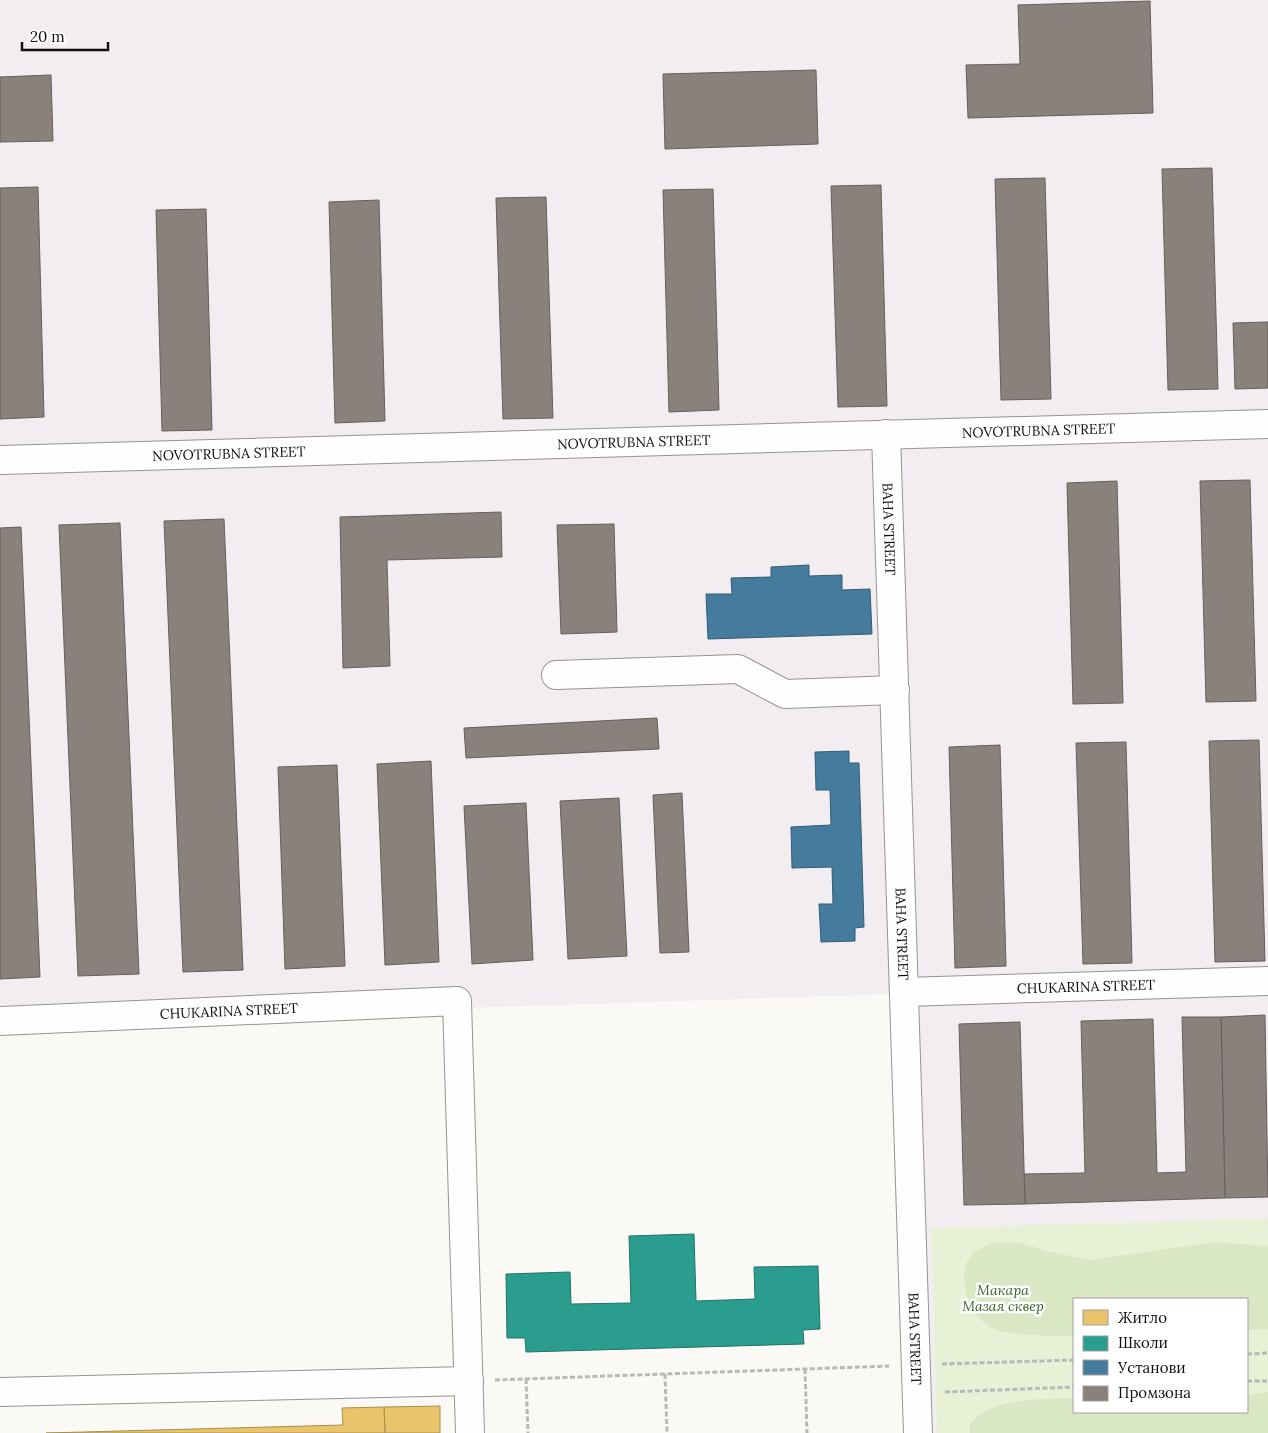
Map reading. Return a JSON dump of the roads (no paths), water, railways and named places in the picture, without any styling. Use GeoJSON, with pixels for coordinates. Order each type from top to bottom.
{"type":"FeatureCollection","features":[{"type":"Feature","properties":{"kind":"street","name":"NOVOTRUBNA STREET"},"geometry":{"type":"LineString","coordinates":[[0,460],[1268,424]]}},
{"type":"Feature","properties":{"kind":"street","name":"BAHA STREET"},"geometry":{"type":"LineString","coordinates":[[886,434],[918,1433]]}},
{"type":"Feature","properties":{"kind":"street"},"geometry":{"type":"LineString","coordinates":[[556,675],[738,669],[785,694],[895,690]]}},
{"type":"Feature","properties":{"kind":"street","name":"CHUKARINA STREET"},"geometry":{"type":"LineString","coordinates":[[904,992],[1268,981]]}},
{"type":"Feature","properties":{"kind":"street","name":"CHUKARINA STREET"},"geometry":{"type":"LineString","coordinates":[[0,1021],[457,1002],[468,1380]]}},
{"type":"Feature","properties":{"kind":"street"},"geometry":{"type":"LineString","coordinates":[[0,1392],[468,1380],[470,1433]]}},
{"type":"Feature","properties":{"kind":"park label","name":"Макара Мазая сквер"},"geometry":{"type":"Point","coordinates":[1003,1298]}}]}
